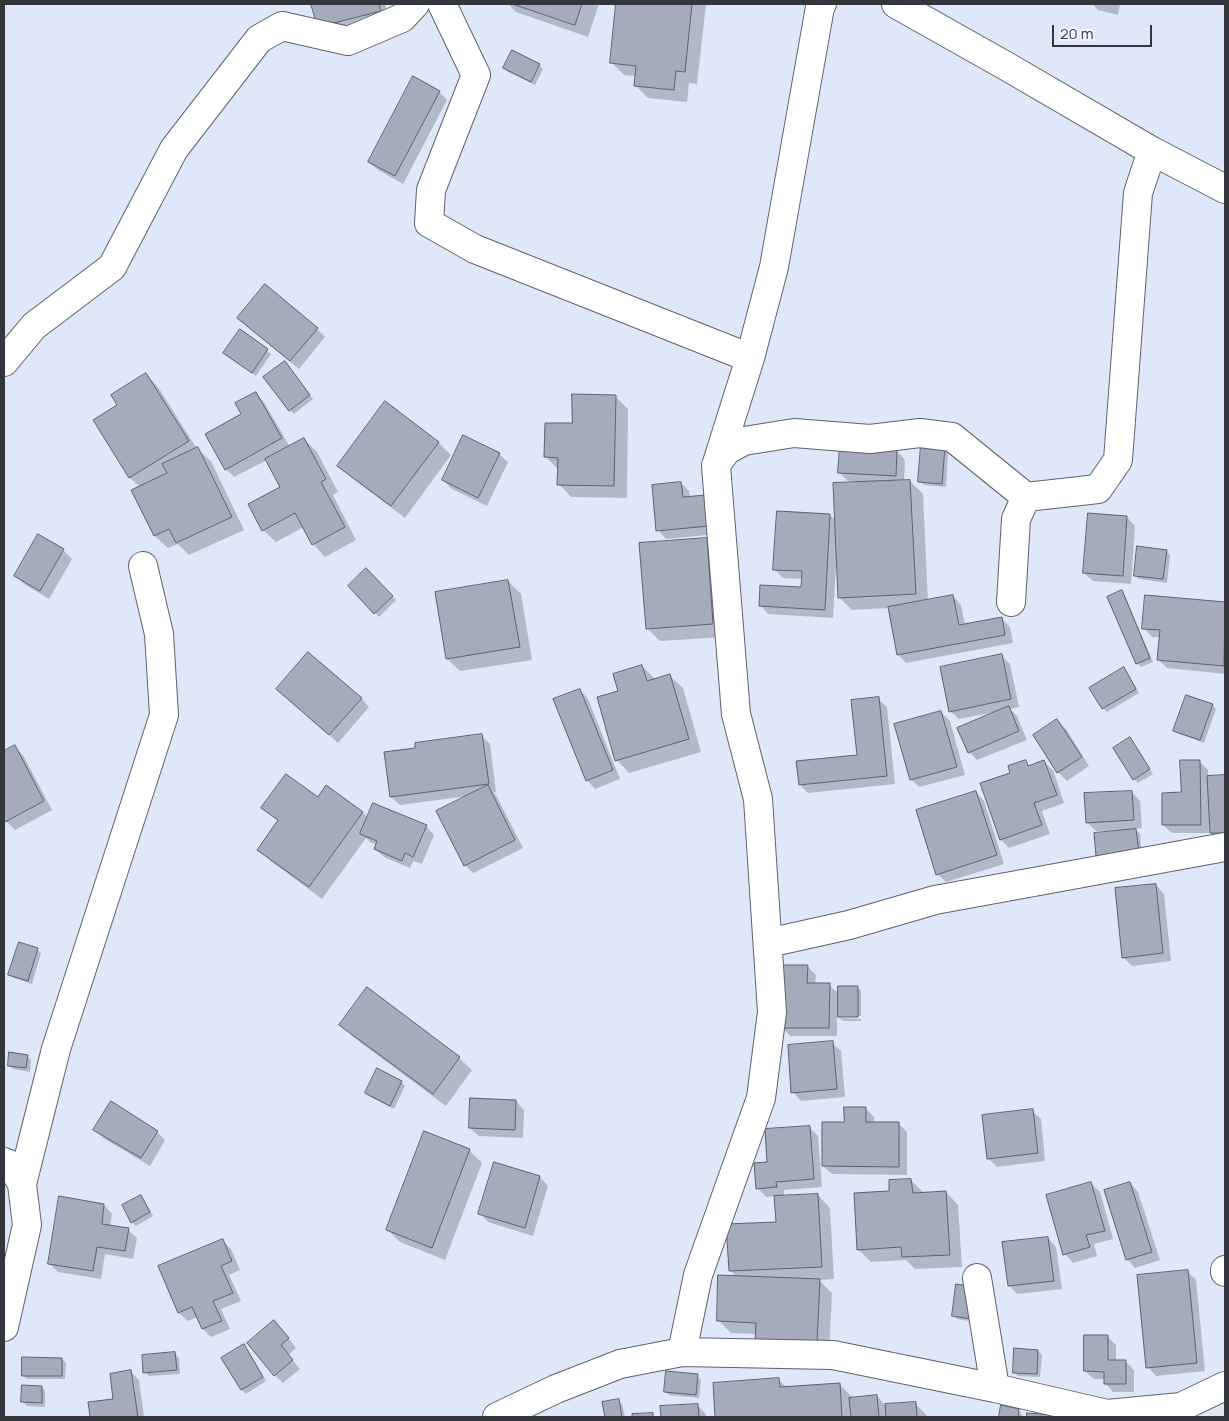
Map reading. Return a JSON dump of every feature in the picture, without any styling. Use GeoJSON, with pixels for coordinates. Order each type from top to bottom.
{"type":"FeatureCollection","features":[{"type":"Feature","properties":{"kind":"street"},"geometry":{"type":"LineString","coordinates":[[4,362],[34,326],[112,267],[174,149],[260,39],[282,26],[348,40],[402,18],[415,4]]}},
{"type":"Feature","properties":{"kind":"street"},"geometry":{"type":"LineString","coordinates":[[442,4],[476,75],[431,190],[428,223],[475,249],[750,358]]}},
{"type":"Feature","properties":{"kind":"street"},"geometry":{"type":"LineString","coordinates":[[682,1352],[698,1275],[761,1098],[772,1012],[758,799],[736,714],[716,466],[750,358],[774,268],[822,4]]}},
{"type":"Feature","properties":{"kind":"street"},"geometry":{"type":"LineString","coordinates":[[896,4],[1152,151],[1225,189]]}},
{"type":"Feature","properties":{"kind":"street"},"geometry":{"type":"LineString","coordinates":[[716,466],[727,450],[744,441],[794,433],[870,439],[920,432],[952,437],[1026,497],[1098,488],[1118,460],[1138,193],[1152,151]]}},
{"type":"Feature","properties":{"kind":"street"},"geometry":{"type":"LineString","coordinates":[[1011,602],[1016,519],[1026,497]]}},
{"type":"Feature","properties":{"kind":"street"},"geometry":{"type":"LineString","coordinates":[[4,1327],[27,1225],[22,1184],[56,1049],[164,715],[159,634],[143,566]]}},
{"type":"Feature","properties":{"kind":"street"},"geometry":{"type":"LineString","coordinates":[[768,943],[849,925],[934,900],[1225,847]]}},
{"type":"Feature","properties":{"kind":"street"},"geometry":{"type":"LineString","coordinates":[[4,1162],[11,1165],[22,1184]]}},
{"type":"Feature","properties":{"kind":"street"},"geometry":{"type":"LineString","coordinates":[[977,1278],[995,1388]]}},
{"type":"Feature","properties":{"kind":"street"},"geometry":{"type":"LineString","coordinates":[[497,1417],[556,1389],[620,1364],[682,1352],[833,1355],[995,1388],[1107,1414],[1186,1412],[1225,1386]]}},
{"type":"Feature","properties":{"kind":"building"},"geometry":{"type":"Polygon","coordinates":[[[311,4],[379,4],[381,11],[318,27],[311,4]]]}},
{"type":"Feature","properties":{"kind":"building"},"geometry":{"type":"Polygon","coordinates":[[[513,4],[582,4],[575,25],[513,4]]]}},
{"type":"Feature","properties":{"kind":"building"},"geometry":{"type":"Polygon","coordinates":[[[616,4],[692,4],[685,72],[676,71],[674,90],[634,86],[636,66],[610,63],[616,4]]]}},
{"type":"Feature","properties":{"kind":"building"},"geometry":{"type":"Polygon","coordinates":[[[512,50],[540,64],[531,82],[503,68],[512,50]]]}},
{"type":"Feature","properties":{"kind":"building"},"geometry":{"type":"Polygon","coordinates":[[[413,76],[440,91],[395,176],[368,162],[413,76]]]}},
{"type":"Feature","properties":{"kind":"building"},"geometry":{"type":"Polygon","coordinates":[[[265,284],[318,328],[290,361],[237,318],[265,284]]]}},
{"type":"Feature","properties":{"kind":"building"},"geometry":{"type":"Polygon","coordinates":[[[240,329],[268,349],[252,373],[223,353],[240,329]]]}},
{"type":"Feature","properties":{"kind":"building"},"geometry":{"type":"Polygon","coordinates":[[[285,361],[310,395],[289,411],[263,377],[285,361]]]}},
{"type":"Feature","properties":{"kind":"building"},"geometry":{"type":"Polygon","coordinates":[[[146,373],[189,441],[129,478],[93,420],[117,405],[111,395],[146,373]]]}},
{"type":"Feature","properties":{"kind":"building"},"geometry":{"type":"Polygon","coordinates":[[[256,392],[282,438],[225,470],[205,434],[241,414],[235,403],[256,392]]]}},
{"type":"Feature","properties":{"kind":"building"},"geometry":{"type":"Polygon","coordinates":[[[572,394],[616,395],[614,486],[557,485],[558,458],[544,457],[545,423],[572,423],[572,394]]]}},
{"type":"Feature","properties":{"kind":"building"},"geometry":{"type":"Polygon","coordinates":[[[385,401],[439,442],[391,506],[337,466],[385,401]]]}},
{"type":"Feature","properties":{"kind":"building"},"geometry":{"type":"Polygon","coordinates":[[[463,435],[500,453],[478,498],[442,480],[463,435]]]}},
{"type":"Feature","properties":{"kind":"building"},"geometry":{"type":"Polygon","coordinates":[[[304,438],[326,479],[321,482],[345,527],[312,545],[295,513],[262,531],[248,504],[280,487],[265,459],[304,438]]]}},
{"type":"Feature","properties":{"kind":"building"},"geometry":{"type":"Polygon","coordinates":[[[921,445],[945,447],[942,484],[918,482],[921,445]]]}},
{"type":"Feature","properties":{"kind":"building"},"geometry":{"type":"Polygon","coordinates":[[[840,446],[897,450],[896,476],[838,473],[840,446]]]}},
{"type":"Feature","properties":{"kind":"building"},"geometry":{"type":"Polygon","coordinates":[[[198,447],[232,517],[176,543],[169,529],[154,536],[131,490],[167,473],[162,464],[198,447]]]}},
{"type":"Feature","properties":{"kind":"building"},"geometry":{"type":"Polygon","coordinates":[[[910,480],[916,594],[838,598],[833,483],[910,480]]]}},
{"type":"Feature","properties":{"kind":"building"},"geometry":{"type":"Polygon","coordinates":[[[681,482],[683,497],[706,495],[709,526],[656,531],[652,485],[681,482]]]}},
{"type":"Feature","properties":{"kind":"building"},"geometry":{"type":"Polygon","coordinates":[[[777,511],[830,514],[825,610],[759,606],[760,585],[801,587],[802,571],[773,570],[777,511]]]}},
{"type":"Feature","properties":{"kind":"building"},"geometry":{"type":"Polygon","coordinates":[[[1088,513],[1127,516],[1123,576],[1083,573],[1088,513]]]}},
{"type":"Feature","properties":{"kind":"building"},"geometry":{"type":"Polygon","coordinates":[[[38,534],[64,549],[40,591],[14,576],[38,534]]]}},
{"type":"Feature","properties":{"kind":"building"},"geometry":{"type":"Polygon","coordinates":[[[707,538],[713,624],[646,629],[639,543],[707,538]]]}},
{"type":"Feature","properties":{"kind":"building"},"geometry":{"type":"Polygon","coordinates":[[[1137,546],[1167,550],[1163,579],[1134,576],[1137,546]]]}},
{"type":"Feature","properties":{"kind":"building"},"geometry":{"type":"Polygon","coordinates":[[[366,568],[393,596],[374,614],[348,586],[366,568]]]}},
{"type":"Feature","properties":{"kind":"building"},"geometry":{"type":"Polygon","coordinates":[[[508,580],[520,647],[446,659],[435,592],[508,580]]]}},
{"type":"Feature","properties":{"kind":"building"},"geometry":{"type":"Polygon","coordinates":[[[1122,590],[1150,658],[1136,664],[1107,597],[1122,590]]]}},
{"type":"Feature","properties":{"kind":"building"},"geometry":{"type":"Polygon","coordinates":[[[953,595],[959,625],[1002,617],[1005,635],[897,655],[888,607],[953,595]]]}},
{"type":"Feature","properties":{"kind":"building"},"geometry":{"type":"Polygon","coordinates":[[[1145,595],[1225,602],[1224,666],[1157,660],[1160,630],[1142,629],[1145,595]]]}},
{"type":"Feature","properties":{"kind":"building"},"geometry":{"type":"Polygon","coordinates":[[[308,652],[362,698],[329,735],[276,689],[308,652]]]}},
{"type":"Feature","properties":{"kind":"building"},"geometry":{"type":"Polygon","coordinates":[[[1002,654],[1011,699],[949,712],[940,667],[1002,654]]]}},
{"type":"Feature","properties":{"kind":"building"},"geometry":{"type":"Polygon","coordinates":[[[642,665],[647,681],[670,674],[689,739],[615,761],[597,697],[618,691],[613,674],[642,665]]]}},
{"type":"Feature","properties":{"kind":"building"},"geometry":{"type":"Polygon","coordinates":[[[1124,667],[1136,689],[1102,709],[1089,688],[1124,667]]]}},
{"type":"Feature","properties":{"kind":"building"},"geometry":{"type":"Polygon","coordinates":[[[580,689],[613,770],[586,781],[553,699],[580,689]]]}},
{"type":"Feature","properties":{"kind":"building"},"geometry":{"type":"Polygon","coordinates":[[[1186,695],[1213,704],[1200,740],[1173,731],[1186,695]]]}},
{"type":"Feature","properties":{"kind":"building"},"geometry":{"type":"Polygon","coordinates":[[[879,697],[887,776],[799,785],[796,761],[857,755],[851,700],[879,697]]]}},
{"type":"Feature","properties":{"kind":"building"},"geometry":{"type":"Polygon","coordinates":[[[1009,706],[1019,731],[968,753],[957,728],[1009,706]]]}},
{"type":"Feature","properties":{"kind":"building"},"geometry":{"type":"Polygon","coordinates":[[[941,711],[957,767],[910,780],[894,724],[941,711]]]}},
{"type":"Feature","properties":{"kind":"building"},"geometry":{"type":"Polygon","coordinates":[[[1057,719],[1082,757],[1057,773],[1033,735],[1057,719]]]}},
{"type":"Feature","properties":{"kind":"building"},"geometry":{"type":"Polygon","coordinates":[[[482,734],[489,784],[390,797],[384,752],[415,748],[415,743],[482,734]]]}},
{"type":"Feature","properties":{"kind":"building"},"geometry":{"type":"Polygon","coordinates":[[[1130,737],[1150,769],[1133,780],[1113,748],[1130,737]]]}},
{"type":"Feature","properties":{"kind":"building"},"geometry":{"type":"Polygon","coordinates":[[[15,745],[44,801],[5,822],[4,751],[15,745]]]}},
{"type":"Feature","properties":{"kind":"building"},"geometry":{"type":"Polygon","coordinates":[[[1026,760],[1028,766],[1044,760],[1057,795],[1034,803],[1042,825],[1000,840],[980,783],[1010,773],[1008,766],[1026,760]]]}},
{"type":"Feature","properties":{"kind":"building"},"geometry":{"type":"Polygon","coordinates":[[[1180,760],[1200,760],[1201,825],[1162,825],[1162,793],[1181,792],[1180,760]]]}},
{"type":"Feature","properties":{"kind":"building"},"geometry":{"type":"Polygon","coordinates":[[[286,774],[318,797],[326,785],[363,812],[309,887],[257,850],[278,820],[261,808],[286,774]]]}},
{"type":"Feature","properties":{"kind":"building"},"geometry":{"type":"Polygon","coordinates":[[[1225,775],[1225,833],[1210,833],[1207,776],[1225,775]]]}},
{"type":"Feature","properties":{"kind":"building"},"geometry":{"type":"Polygon","coordinates":[[[488,785],[515,840],[464,866],[436,811],[488,785]]]}},
{"type":"Feature","properties":{"kind":"building"},"geometry":{"type":"Polygon","coordinates":[[[976,791],[997,855],[936,875],[916,810],[976,791]]]}},
{"type":"Feature","properties":{"kind":"building"},"geometry":{"type":"Polygon","coordinates":[[[1132,791],[1134,820],[1086,823],[1084,793],[1132,791]]]}},
{"type":"Feature","properties":{"kind":"building"},"geometry":{"type":"Polygon","coordinates":[[[373,803],[427,825],[413,857],[405,853],[402,861],[374,849],[377,841],[360,834],[373,803]]]}},
{"type":"Feature","properties":{"kind":"building"},"geometry":{"type":"Polygon","coordinates":[[[1136,829],[1139,852],[1096,856],[1094,833],[1136,829]]]}},
{"type":"Feature","properties":{"kind":"building"},"geometry":{"type":"Polygon","coordinates":[[[1156,884],[1163,953],[1122,958],[1115,888],[1156,884]]]}},
{"type":"Feature","properties":{"kind":"building"},"geometry":{"type":"Polygon","coordinates":[[[19,942],[38,948],[28,981],[8,975],[19,942]]]}},
{"type":"Feature","properties":{"kind":"building"},"geometry":{"type":"Polygon","coordinates":[[[781,965],[808,965],[807,983],[830,983],[829,1028],[781,1028],[781,965]]]}},
{"type":"Feature","properties":{"kind":"building"},"geometry":{"type":"Polygon","coordinates":[[[838,986],[858,986],[858,1017],[838,1017],[838,986]]]}},
{"type":"Feature","properties":{"kind":"building"},"geometry":{"type":"Polygon","coordinates":[[[367,987],[460,1057],[433,1094],[339,1025],[367,987]]]}},
{"type":"Feature","properties":{"kind":"building"},"geometry":{"type":"Polygon","coordinates":[[[833,1041],[837,1089],[791,1093],[788,1045],[833,1041]]]}},
{"type":"Feature","properties":{"kind":"building"},"geometry":{"type":"Polygon","coordinates":[[[9,1052],[28,1055],[26,1068],[8,1066],[9,1052]]]}},
{"type":"Feature","properties":{"kind":"building"},"geometry":{"type":"Polygon","coordinates":[[[377,1068],[402,1081],[390,1106],[365,1093],[377,1068]]]}},
{"type":"Feature","properties":{"kind":"building"},"geometry":{"type":"Polygon","coordinates":[[[470,1098],[516,1100],[515,1130],[469,1128],[470,1098]]]}},
{"type":"Feature","properties":{"kind":"building"},"geometry":{"type":"Polygon","coordinates":[[[111,1101],[158,1131],[141,1158],[93,1130],[111,1101]]]}},
{"type":"Feature","properties":{"kind":"building"},"geometry":{"type":"Polygon","coordinates":[[[844,1107],[866,1107],[866,1122],[899,1122],[899,1167],[822,1166],[822,1122],[844,1122],[844,1107]]]}},
{"type":"Feature","properties":{"kind":"building"},"geometry":{"type":"Polygon","coordinates":[[[1033,1109],[1038,1153],[987,1159],[982,1115],[1033,1109]]]}},
{"type":"Feature","properties":{"kind":"building"},"geometry":{"type":"Polygon","coordinates":[[[810,1126],[814,1179],[776,1182],[777,1187],[756,1189],[754,1163],[767,1162],[765,1129],[810,1126]]]}},
{"type":"Feature","properties":{"kind":"building"},"geometry":{"type":"Polygon","coordinates":[[[424,1131],[470,1149],[432,1248],[386,1230],[424,1131]]]}},
{"type":"Feature","properties":{"kind":"building"},"geometry":{"type":"Polygon","coordinates":[[[494,1162],[540,1176],[525,1228],[478,1214],[494,1162]]]}},
{"type":"Feature","properties":{"kind":"building"},"geometry":{"type":"Polygon","coordinates":[[[911,1179],[913,1193],[946,1191],[950,1255],[902,1257],[901,1247],[857,1250],[854,1193],[889,1191],[889,1180],[911,1179]]]}},
{"type":"Feature","properties":{"kind":"building"},"geometry":{"type":"Polygon","coordinates":[[[1091,1182],[1105,1231],[1086,1235],[1090,1247],[1063,1255],[1046,1195],[1091,1182]]]}},
{"type":"Feature","properties":{"kind":"building"},"geometry":{"type":"Polygon","coordinates":[[[1130,1182],[1152,1252],[1126,1260],[1104,1190],[1130,1182]]]}},
{"type":"Feature","properties":{"kind":"building"},"geometry":{"type":"Polygon","coordinates":[[[818,1194],[822,1267],[729,1271],[726,1224],[776,1222],[774,1196],[818,1194]]]}},
{"type":"Feature","properties":{"kind":"building"},"geometry":{"type":"Polygon","coordinates":[[[141,1195],[150,1212],[131,1223],[122,1205],[141,1195]]]}},
{"type":"Feature","properties":{"kind":"building"},"geometry":{"type":"Polygon","coordinates":[[[59,1196],[104,1204],[102,1224],[129,1228],[125,1251],[97,1247],[93,1271],[48,1264],[59,1196]]]}},
{"type":"Feature","properties":{"kind":"building"},"geometry":{"type":"Polygon","coordinates":[[[1048,1237],[1054,1281],[1008,1286],[1002,1242],[1048,1237]]]}},
{"type":"Feature","properties":{"kind":"building"},"geometry":{"type":"Polygon","coordinates":[[[223,1239],[232,1261],[221,1266],[233,1293],[213,1301],[222,1321],[202,1329],[192,1307],[178,1313],[158,1266],[223,1239]]]}},
{"type":"Feature","properties":{"kind":"building"},"geometry":{"type":"Polygon","coordinates":[[[1188,1270],[1197,1363],[1146,1368],[1137,1275],[1188,1270]]]}},
{"type":"Feature","properties":{"kind":"building"},"geometry":{"type":"Polygon","coordinates":[[[718,1275],[820,1279],[817,1343],[755,1340],[756,1323],[717,1321],[718,1275]]]}},
{"type":"Feature","properties":{"kind":"building"},"geometry":{"type":"Polygon","coordinates":[[[956,1284],[977,1287],[972,1319],[952,1316],[956,1284]]]}},
{"type":"Feature","properties":{"kind":"building"},"geometry":{"type":"Polygon","coordinates":[[[274,1320],[289,1338],[281,1345],[293,1360],[274,1376],[247,1343],[274,1320]]]}},
{"type":"Feature","properties":{"kind":"building"},"geometry":{"type":"Polygon","coordinates":[[[1084,1335],[1108,1335],[1108,1360],[1126,1360],[1126,1384],[1104,1384],[1104,1372],[1084,1371],[1084,1335]]]}},
{"type":"Feature","properties":{"kind":"building"},"geometry":{"type":"Polygon","coordinates":[[[244,1344],[263,1377],[241,1390],[221,1358],[244,1344]]]}},
{"type":"Feature","properties":{"kind":"building"},"geometry":{"type":"Polygon","coordinates":[[[1014,1348],[1038,1350],[1037,1374],[1013,1373],[1014,1348]]]}},
{"type":"Feature","properties":{"kind":"building"},"geometry":{"type":"Polygon","coordinates":[[[175,1352],[177,1370],[143,1373],[142,1355],[175,1352]]]}},
{"type":"Feature","properties":{"kind":"building"},"geometry":{"type":"Polygon","coordinates":[[[22,1357],[62,1358],[62,1376],[22,1376],[22,1357]]]}},
{"type":"Feature","properties":{"kind":"building"},"geometry":{"type":"Polygon","coordinates":[[[131,1370],[138,1417],[90,1417],[88,1402],[113,1399],[110,1374],[131,1370]]]}},
{"type":"Feature","properties":{"kind":"building"},"geometry":{"type":"Polygon","coordinates":[[[666,1371],[698,1374],[696,1395],[664,1392],[666,1371]]]}},
{"type":"Feature","properties":{"kind":"building"},"geometry":{"type":"Polygon","coordinates":[[[779,1378],[780,1387],[840,1383],[842,1417],[715,1417],[713,1383],[779,1378]]]}},
{"type":"Feature","properties":{"kind":"building"},"geometry":{"type":"Polygon","coordinates":[[[22,1385],[42,1386],[42,1403],[21,1402],[22,1385]]]}},
{"type":"Feature","properties":{"kind":"building"},"geometry":{"type":"Polygon","coordinates":[[[877,1395],[879,1417],[851,1417],[849,1398],[877,1395]]]}},
{"type":"Feature","properties":{"kind":"building"},"geometry":{"type":"Polygon","coordinates":[[[619,1399],[622,1417],[605,1417],[602,1402],[619,1399]]]}},
{"type":"Feature","properties":{"kind":"building"},"geometry":{"type":"Polygon","coordinates":[[[916,1402],[917,1417],[886,1417],[885,1404],[916,1402]]]}},
{"type":"Feature","properties":{"kind":"building"},"geometry":{"type":"Polygon","coordinates":[[[698,1404],[699,1417],[661,1417],[660,1406],[698,1404]]]}},
{"type":"Feature","properties":{"kind":"building"},"geometry":{"type":"Polygon","coordinates":[[[1001,1405],[1019,1409],[1018,1417],[999,1417],[1001,1405]]]}},
{"type":"Feature","properties":{"kind":"building"},"geometry":{"type":"Polygon","coordinates":[[[653,1413],[653,1417],[632,1417],[632,1414],[653,1413]]]}},
{"type":"Feature","properties":{"kind":"building"},"geometry":{"type":"Polygon","coordinates":[[[1027,1413],[1069,1416],[1069,1417],[1027,1417],[1027,1413]]]}}]}
